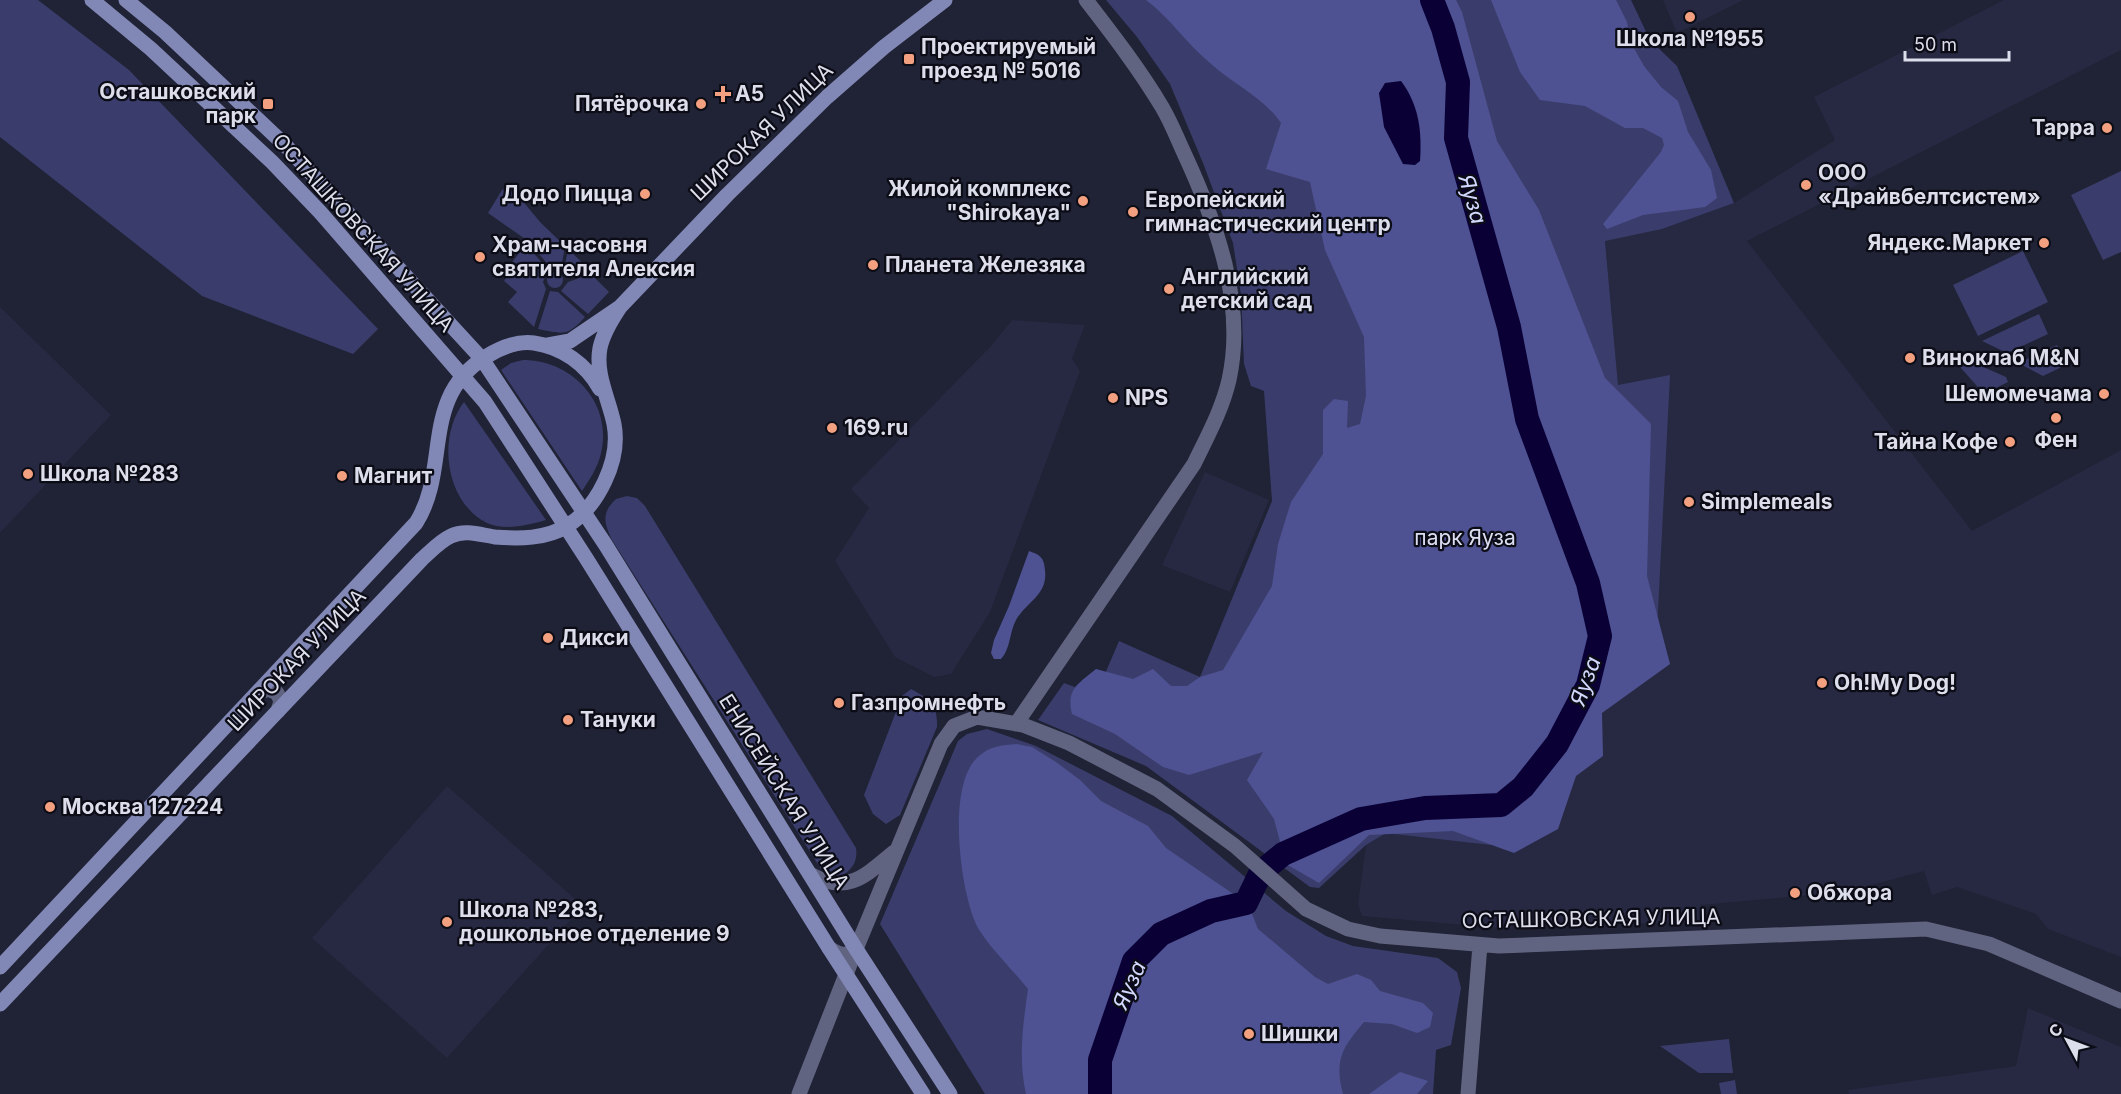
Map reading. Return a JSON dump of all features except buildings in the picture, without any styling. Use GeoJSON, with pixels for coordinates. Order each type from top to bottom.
{"type":"FeatureCollection","features":[{"type":"Feature","properties":{"kind":"main road","name":"ОСТАШКОВСКАЯ УЛИЦА"},"geometry":{"type":"LineString","coordinates":[[92,0],[151,49],[272,162],[320,212],[464,375],[566,527]]}},
{"type":"Feature","properties":{"kind":"main road","name":"ОСТАШКОВСКАЯ УЛИЦА"},"geometry":{"type":"LineString","coordinates":[[126,0],[239,99],[335,195],[482,359],[584,512]]}},
{"type":"Feature","properties":{"kind":"main road","name":"ШИРОКАЯ УЛИЦА"},"geometry":{"type":"LineString","coordinates":[[0,1004],[422,559],[443,540],[461,532],[516,538],[541,537],[566,527],[584,512],[598,492],[616,444],[609,404],[599,371],[600,348],[610,322],[620,307],[734,187],[826,97],[884,47],[945,0]]}},
{"type":"Feature","properties":{"kind":"main road"},"geometry":{"type":"LineString","coordinates":[[549,345],[570,341],[620,307]]}},
{"type":"Feature","properties":{"kind":"main road","name":"ШИРОКАЯ УЛИЦА"},"geometry":{"type":"LineString","coordinates":[[0,967],[416,524],[426,509],[432,488],[434,459],[442,413],[452,390],[464,375],[498,349],[526,342],[549,345]]}},
{"type":"Feature","properties":{"kind":"main road"},"geometry":{"type":"LineString","coordinates":[[549,345],[568,354],[584,368],[609,404]]}},
{"type":"Feature","properties":{"kind":"main road","name":"ЕНИСЕЙСКАЯ УЛИЦА"},"geometry":{"type":"LineString","coordinates":[[584,512],[764,797],[856,949],[950,1094]]}},
{"type":"Feature","properties":{"kind":"main road","name":"ЕНИСЕЙСКАЯ УЛИЦА"},"geometry":{"type":"LineString","coordinates":[[566,527],[923,1094]]}},
{"type":"Feature","properties":{"kind":"main road"},"geometry":{"type":"LineString","coordinates":[[744,810],[749,814],[759,815],[766,805],[764,797]]}},
{"type":"Feature","properties":{"kind":"main road"},"geometry":{"type":"LineString","coordinates":[[22,945],[18,953],[22,962],[31,965],[39,962]]}},
{"type":"Feature","properties":{"kind":"street"},"geometry":{"type":"LineString","coordinates":[[1016,724],[1194,464],[1214,422],[1229,381],[1233,350],[1232,300],[1218,238],[1191,170],[1163,109],[1120,44],[1086,0]]}},
{"type":"Feature","properties":{"kind":"street"},"geometry":{"type":"LineString","coordinates":[[259,693],[268,689],[277,693],[281,701],[278,711]]}},
{"type":"Feature","properties":{"kind":"street","name":"ОСТАШКОВСКАЯ УЛИЦА"},"geometry":{"type":"LineString","coordinates":[[799,1094],[856,949],[948,732],[963,721],[977,717],[1016,724],[1061,740],[1137,777],[1186,809],[1234,846],[1294,899],[1325,920],[1359,931],[1380,936],[1480,945],[1926,929],[1989,944],[2121,1001]]}},
{"type":"Feature","properties":{"kind":"street"},"geometry":{"type":"LineString","coordinates":[[812,875],[825,882],[839,885],[852,882],[874,869],[897,850]]}},
{"type":"Feature","properties":{"kind":"street"},"geometry":{"type":"LineString","coordinates":[[1468,1094],[1480,945]]}},
{"type":"Feature","properties":{"kind":"street"},"geometry":{"type":"LineString","coordinates":[[829,948],[839,954],[849,955],[856,949]]}},
{"type":"Feature","properties":{"kind":"shaded area","name":"Школа №1955"},"geometry":{"type":"Polygon","coordinates":[[[1663,0],[1743,0],[1677,33],[1663,0]]]}},
{"type":"Feature","properties":{"kind":"shaded area"},"geometry":{"type":"Polygon","coordinates":[[[2004,0],[2121,0],[2121,50],[1747,241],[1972,531],[2121,450],[2121,957],[2048,929],[2036,914],[1957,887],[1932,895],[1924,871],[1845,892],[1701,905],[1700,922],[1513,926],[1511,929],[1362,916],[1358,904],[1366,845],[1386,833],[1669,376],[1618,385],[1605,240],[1662,229],[1734,203],[1835,140],[1814,97],[2004,0]]]}},
{"type":"Feature","properties":{"kind":"shaded area"},"geometry":{"type":"Polygon","coordinates":[[[1401,81],[1412,99],[1418,119],[1420,161],[1415,165],[1403,164],[1384,127],[1379,93],[1385,83],[1401,81]]]}},
{"type":"Feature","properties":{"kind":"shaded area","name":"Школа №283"},"geometry":{"type":"Polygon","coordinates":[[[0,307],[111,415],[0,533],[0,307]]]}},
{"type":"Feature","properties":{"kind":"shaded area"},"geometry":{"type":"Polygon","coordinates":[[[1012,320],[1085,325],[1072,359],[1080,371],[990,612],[951,674],[934,677],[895,657],[835,561],[869,508],[851,489],[992,345],[1012,320]]]}},
{"type":"Feature","properties":{"kind":"shaded area"},"geometry":{"type":"Polygon","coordinates":[[[1205,472],[1269,500],[1230,592],[1162,565],[1205,472]]]}},
{"type":"Feature","properties":{"kind":"shaded area","name":"Школа №283, дошкольное отделение 9"},"geometry":{"type":"Polygon","coordinates":[[[447,786],[583,906],[447,1058],[312,938],[447,786]]]}},
{"type":"Feature","properties":{"kind":"shaded area"},"geometry":{"type":"Polygon","coordinates":[[[2028,1008],[2121,1047],[2121,1094],[1849,1094],[1848,1090],[2016,1066],[2028,1008]]]}},
{"type":"Feature","properties":{"kind":"green space"},"geometry":{"type":"Polygon","coordinates":[[[0,0],[38,0],[129,70],[378,329],[353,354],[202,296],[0,137],[0,0]]]}},
{"type":"Feature","properties":{"kind":"green space","name":"парк Яуза"},"geometry":{"type":"Polygon","coordinates":[[[1106,0],[1631,0],[1650,40],[1677,66],[1734,203],[1662,229],[1605,241],[1618,385],[1670,375],[1657,630],[1576,704],[1544,815],[1491,845],[1386,833],[1366,845],[1319,888],[1310,887],[1146,766],[1038,720],[1064,683],[1096,695],[1119,641],[1200,677],[1272,501],[1264,391],[1251,386],[1244,364],[1241,295],[1233,243],[1170,84],[1137,37],[1106,0]]]}},
{"type":"Feature","properties":{"kind":"green space","name":"парк Яуза"},"geometry":{"type":"Polygon","coordinates":[[[1146,0],[1456,0],[1462,12],[1497,141],[1539,210],[1605,378],[1651,424],[1647,576],[1670,664],[1602,713],[1603,756],[1576,776],[1558,829],[1514,853],[1453,831],[1369,835],[1319,883],[1286,864],[1274,819],[1247,780],[1263,752],[1189,775],[1163,767],[1115,734],[1072,714],[1072,693],[1079,683],[1096,669],[1133,679],[1153,669],[1171,686],[1187,686],[1200,677],[1223,670],[1272,586],[1278,544],[1291,502],[1323,454],[1323,410],[1334,399],[1348,401],[1347,428],[1360,424],[1366,396],[1364,337],[1325,250],[1310,182],[1266,169],[1281,123],[1257,98],[1202,56],[1146,0]]]}},
{"type":"Feature","properties":{"kind":"green space"},"geometry":{"type":"Polygon","coordinates":[[[1491,0],[1616,0],[1627,22],[1631,43],[1644,66],[1661,87],[1678,101],[1688,132],[1711,170],[1717,198],[1705,207],[1643,215],[1607,229],[1603,224],[1661,152],[1664,145],[1662,138],[1643,128],[1625,128],[1585,106],[1540,100],[1520,72],[1491,0]]]}},
{"type":"Feature","properties":{"kind":"green space"},"geometry":{"type":"Polygon","coordinates":[[[2121,171],[2121,252],[2103,260],[2071,195],[2121,171]]]}},
{"type":"Feature","properties":{"kind":"green space"},"geometry":{"type":"Polygon","coordinates":[[[510,186],[541,223],[565,246],[561,269],[551,268],[528,241],[488,213],[502,190],[510,186]]]}},
{"type":"Feature","properties":{"kind":"green space"},"geometry":{"type":"Polygon","coordinates":[[[526,244],[548,270],[543,282],[546,289],[534,327],[508,302],[517,292],[504,281],[510,272],[510,265],[526,244]]]}},
{"type":"Feature","properties":{"kind":"green space"},"geometry":{"type":"Polygon","coordinates":[[[568,249],[590,270],[568,278],[564,271],[568,249]]]}},
{"type":"Feature","properties":{"kind":"green space"},"geometry":{"type":"Polygon","coordinates":[[[2023,251],[2048,302],[1978,336],[1953,285],[2023,251]]]}},
{"type":"Feature","properties":{"kind":"green space"},"geometry":{"type":"Polygon","coordinates":[[[555,272],[563,280],[555,288],[547,280],[555,272]]]}},
{"type":"Feature","properties":{"kind":"green space"},"geometry":{"type":"Polygon","coordinates":[[[591,274],[609,292],[588,314],[561,291],[568,282],[591,274]]]}},
{"type":"Feature","properties":{"kind":"green space"},"geometry":{"type":"Polygon","coordinates":[[[550,291],[558,292],[585,317],[569,331],[559,333],[538,329],[550,291]]]}},
{"type":"Feature","properties":{"kind":"green space"},"geometry":{"type":"Polygon","coordinates":[[[2039,314],[2048,334],[2007,353],[1982,341],[2039,314]]]}},
{"type":"Feature","properties":{"kind":"green space"},"geometry":{"type":"Polygon","coordinates":[[[2057,345],[2066,365],[2043,376],[2018,363],[2057,345]]]}},
{"type":"Feature","properties":{"kind":"green space"},"geometry":{"type":"Polygon","coordinates":[[[1963,358],[2006,377],[2008,382],[1984,394],[1960,367],[1963,358]]]}},
{"type":"Feature","properties":{"kind":"green space"},"geometry":{"type":"Polygon","coordinates":[[[523,360],[541,362],[572,376],[595,402],[601,417],[603,435],[601,453],[596,468],[582,491],[501,370],[511,363],[523,360]]]}},
{"type":"Feature","properties":{"kind":"green space"},"geometry":{"type":"Polygon","coordinates":[[[464,402],[546,520],[532,524],[501,527],[487,523],[473,513],[462,500],[454,485],[448,450],[450,433],[464,402]]]}},
{"type":"Feature","properties":{"kind":"green space"},"geometry":{"type":"Polygon","coordinates":[[[627,496],[637,498],[645,506],[856,848],[853,865],[840,877],[830,875],[821,869],[612,540],[607,528],[606,514],[616,499],[627,496]]]}},
{"type":"Feature","properties":{"kind":"green space"},"geometry":{"type":"Polygon","coordinates":[[[1029,551],[1039,555],[1044,562],[1043,586],[1016,620],[1004,655],[1001,659],[994,659],[991,653],[994,640],[1029,551]]]}},
{"type":"Feature","properties":{"kind":"green space"},"geometry":{"type":"Polygon","coordinates":[[[911,689],[932,704],[937,727],[900,815],[886,824],[873,814],[864,795],[902,696],[911,689]]]}},
{"type":"Feature","properties":{"kind":"green space"},"geometry":{"type":"Polygon","coordinates":[[[987,729],[1036,746],[1172,816],[1286,911],[1326,936],[1353,946],[1438,958],[1457,972],[1461,988],[1451,1045],[1436,1050],[1433,1094],[985,1094],[880,924],[958,741],[967,734],[987,729]]]}},
{"type":"Feature","properties":{"kind":"green space"},"geometry":{"type":"Polygon","coordinates":[[[1017,744],[1032,747],[1056,762],[1080,780],[1101,801],[1148,826],[1166,848],[1248,904],[1258,929],[1315,977],[1328,984],[1357,974],[1371,980],[1380,991],[1423,1003],[1433,1013],[1430,1027],[1417,1033],[1392,1024],[1364,1022],[1350,1039],[1342,1055],[1339,1072],[1343,1094],[1026,1094],[1022,1055],[1028,989],[980,932],[976,924],[965,887],[959,837],[962,789],[969,770],[979,756],[988,750],[1017,744]]]}},
{"type":"Feature","properties":{"kind":"green space"},"geometry":{"type":"Polygon","coordinates":[[[1729,1039],[1733,1073],[1699,1073],[1660,1046],[1729,1039]]]}},
{"type":"Feature","properties":{"kind":"green space"},"geometry":{"type":"Polygon","coordinates":[[[1400,1072],[1428,1081],[1417,1094],[1369,1094],[1400,1072]]]}},
{"type":"Feature","properties":{"kind":"green space"},"geometry":{"type":"Polygon","coordinates":[[[1735,1080],[1737,1094],[1721,1094],[1719,1083],[1735,1080]]]}},
{"type":"Feature","properties":{"kind":"waterway","name":"Яуза"},"geometry":{"type":"LineString","coordinates":[[1100,1094],[1100,1060],[1134,961],[1161,934],[1211,911],[1246,903],[1261,872],[1283,854],[1361,819],[1425,808],[1501,805],[1523,787],[1557,744],[1588,685],[1600,636],[1588,583],[1527,419],[1509,327],[1456,138],[1458,82],[1443,28],[1432,0]]}},
{"type":"Feature","properties":{"kind":"place","name":"Школа №1955"},"geometry":{"type":"Point","coordinates":[1690,17]}},
{"type":"Feature","properties":{"kind":"place","name":"Проектируемый проезд № 5016"},"geometry":{"type":"Point","coordinates":[909,59]}},
{"type":"Feature","properties":{"kind":"place","name":"А5"},"geometry":{"type":"Point","coordinates":[723,94]}},
{"type":"Feature","properties":{"kind":"place","name":"Осташковский парк"},"geometry":{"type":"Point","coordinates":[268,104]}},
{"type":"Feature","properties":{"kind":"place","name":"Пятёрочка"},"geometry":{"type":"Point","coordinates":[701,104]}},
{"type":"Feature","properties":{"kind":"place","name":"Тарра"},"geometry":{"type":"Point","coordinates":[2107,128]}},
{"type":"Feature","properties":{"kind":"place","name":"ООО «Драйвбелтсистем»"},"geometry":{"type":"Point","coordinates":[1806,185]}},
{"type":"Feature","properties":{"kind":"place","name":"Додо Пицца"},"geometry":{"type":"Point","coordinates":[645,194]}},
{"type":"Feature","properties":{"kind":"place","name":"Жилой комплекс \"Shirokaya\""},"geometry":{"type":"Point","coordinates":[1083,201]}},
{"type":"Feature","properties":{"kind":"place","name":"Европейский гимнастический центр"},"geometry":{"type":"Point","coordinates":[1133,212]}},
{"type":"Feature","properties":{"kind":"place","name":"Яндекс.Маркет"},"geometry":{"type":"Point","coordinates":[2044,243]}},
{"type":"Feature","properties":{"kind":"place","name":"Храм-часовня святителя Алексия"},"geometry":{"type":"Point","coordinates":[480,257]}},
{"type":"Feature","properties":{"kind":"place","name":"Планета Железяка"},"geometry":{"type":"Point","coordinates":[873,265]}},
{"type":"Feature","properties":{"kind":"place","name":"Английский детский сад"},"geometry":{"type":"Point","coordinates":[1169,289]}},
{"type":"Feature","properties":{"kind":"place","name":"Виноклаб М&N"},"geometry":{"type":"Point","coordinates":[1910,358]}},
{"type":"Feature","properties":{"kind":"place","name":"Шемомечама"},"geometry":{"type":"Point","coordinates":[2104,394]}},
{"type":"Feature","properties":{"kind":"place","name":"NPS"},"geometry":{"type":"Point","coordinates":[1113,398]}},
{"type":"Feature","properties":{"kind":"place","name":"Фен"},"geometry":{"type":"Point","coordinates":[2056,418]}},
{"type":"Feature","properties":{"kind":"place","name":"169.ru"},"geometry":{"type":"Point","coordinates":[832,428]}},
{"type":"Feature","properties":{"kind":"place","name":"Тайна Кофе"},"geometry":{"type":"Point","coordinates":[2010,442]}},
{"type":"Feature","properties":{"kind":"place","name":"Школа №283"},"geometry":{"type":"Point","coordinates":[28,474]}},
{"type":"Feature","properties":{"kind":"place","name":"Магнит"},"geometry":{"type":"Point","coordinates":[342,476]}},
{"type":"Feature","properties":{"kind":"place","name":"Simplemeals"},"geometry":{"type":"Point","coordinates":[1689,502]}},
{"type":"Feature","properties":{"kind":"place","name":"Дикси"},"geometry":{"type":"Point","coordinates":[548,638]}},
{"type":"Feature","properties":{"kind":"place","name":"Oh!My Dog!"},"geometry":{"type":"Point","coordinates":[1822,683]}},
{"type":"Feature","properties":{"kind":"place","name":"Газпромнефть"},"geometry":{"type":"Point","coordinates":[839,703]}},
{"type":"Feature","properties":{"kind":"place","name":"Тануки"},"geometry":{"type":"Point","coordinates":[568,720]}},
{"type":"Feature","properties":{"kind":"place","name":"Москва 127224"},"geometry":{"type":"Point","coordinates":[50,807]}},
{"type":"Feature","properties":{"kind":"place","name":"Обжора"},"geometry":{"type":"Point","coordinates":[1795,893]}},
{"type":"Feature","properties":{"kind":"place","name":"Школа №283, дошкольное отделение 9"},"geometry":{"type":"Point","coordinates":[447,922]}},
{"type":"Feature","properties":{"kind":"place","name":"Шишки"},"geometry":{"type":"Point","coordinates":[1249,1034]}}]}
